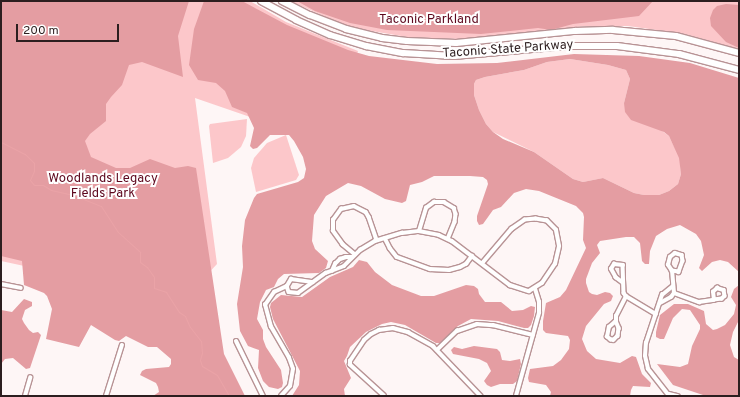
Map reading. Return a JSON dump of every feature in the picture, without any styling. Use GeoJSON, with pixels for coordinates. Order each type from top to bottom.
{"type":"FeatureCollection","features":[{"type":"Feature","properties":{"kind":"highway","name":"Taconic State Parkway"},"geometry":{"type":"LineString","coordinates":[[262,1],[296,20],[330,35],[366,46],[403,53],[454,56],[566,46],[617,46],[679,54],[739,70]]}},
{"type":"Feature","properties":{"kind":"highway","name":"Taconic State Parkway"},"geometry":{"type":"LineString","coordinates":[[282,1],[310,15],[346,29],[407,41],[456,43],[575,31],[625,30],[688,38],[739,53]]}},
{"type":"Feature","properties":{"kind":"street"},"geometry":{"type":"LineString","coordinates":[[419,231],[426,208],[434,202],[444,202],[454,208],[456,214],[455,222],[448,239]]}},
{"type":"Feature","properties":{"kind":"street"},"geometry":{"type":"LineString","coordinates":[[353,256],[333,231],[333,220],[341,209],[354,206],[366,212],[369,216],[377,240]]}},
{"type":"Feature","properties":{"kind":"street"},"geometry":{"type":"LineString","coordinates":[[287,286],[287,290],[292,294],[332,271],[344,266],[353,256],[377,240],[419,231],[448,239],[483,263],[510,285],[526,291],[534,289],[547,278],[558,256],[558,235],[554,227],[547,221],[530,219],[512,229],[483,263]]}},
{"type":"Feature","properties":{"kind":"street"},"geometry":{"type":"LineString","coordinates":[[385,238],[397,257],[430,269],[449,270],[460,267],[466,264],[472,256]]}},
{"type":"Feature","properties":{"kind":"street"},"geometry":{"type":"LineString","coordinates":[[660,303],[671,297],[674,293],[672,271],[668,265],[670,257],[675,253],[682,255],[683,261],[679,272],[672,271]]}},
{"type":"Feature","properties":{"kind":"street"},"geometry":{"type":"LineString","coordinates":[[332,271],[335,264],[340,259],[353,256]]}},
{"type":"Feature","properties":{"kind":"street"},"geometry":{"type":"LineString","coordinates":[[616,321],[609,327],[608,337],[611,340],[614,340],[618,336],[619,328],[616,321],[616,316],[626,296],[623,266],[617,263],[614,264],[611,269],[616,278],[624,283]]}},
{"type":"Feature","properties":{"kind":"street"},"geometry":{"type":"LineString","coordinates":[[281,396],[290,386],[293,369],[289,358],[271,326],[265,305],[274,292],[287,286],[291,279],[314,282]]}},
{"type":"Feature","properties":{"kind":"street"},"geometry":{"type":"LineString","coordinates":[[299,280],[302,285],[301,290]]}},
{"type":"Feature","properties":{"kind":"street"},"geometry":{"type":"LineString","coordinates":[[1,284],[21,288]]}},
{"type":"Feature","properties":{"kind":"street"},"geometry":{"type":"LineString","coordinates":[[673,286],[663,293],[646,343],[645,362],[648,369],[669,395],[678,396]]}},
{"type":"Feature","properties":{"kind":"street"},"geometry":{"type":"LineString","coordinates":[[516,396],[540,308],[534,289]]}},
{"type":"Feature","properties":{"kind":"street"},"geometry":{"type":"LineString","coordinates":[[674,293],[699,302],[714,300]]}},
{"type":"Feature","properties":{"kind":"street"},"geometry":{"type":"LineString","coordinates":[[626,296],[656,314]]}},
{"type":"Feature","properties":{"kind":"street"},"geometry":{"type":"LineString","coordinates":[[438,350],[457,331],[477,324],[493,325],[533,335]]}},
{"type":"Feature","properties":{"kind":"street"},"geometry":{"type":"LineString","coordinates":[[384,396],[350,365],[350,361],[364,340],[379,330],[387,328],[400,329],[408,332],[424,340],[438,350],[481,396]]}},
{"type":"Feature","properties":{"kind":"street"},"geometry":{"type":"LineString","coordinates":[[236,341],[263,396]]}},
{"type":"Feature","properties":{"kind":"street"},"geometry":{"type":"LineString","coordinates":[[106,396],[122,345]]}},
{"type":"Feature","properties":{"kind":"street"},"geometry":{"type":"LineString","coordinates":[[25,396],[30,378]]}},
{"type":"Feature","properties":{"kind":"green space","name":"Woodlands Legacy Fields Park"},"geometry":{"type":"Polygon","coordinates":[[[1,1],[250,1],[286,22],[358,51],[329,136],[308,137],[195,98],[217,264],[147,339],[29,267],[1,261],[1,1]]]}},
{"type":"Feature","properties":{"kind":"green space","name":"Woodlands Legacy Fields Park"},"geometry":{"type":"Polygon","coordinates":[[[1,1],[189,1],[178,36],[183,77],[142,62],[129,65],[122,85],[106,104],[106,121],[90,134],[85,141],[91,157],[116,168],[130,168],[150,159],[175,168],[188,166],[196,168],[224,354],[245,396],[153,396],[159,392],[156,383],[140,375],[142,371],[146,369],[169,367],[171,364],[171,359],[157,347],[148,347],[126,336],[119,341],[115,340],[91,325],[79,347],[46,339],[52,309],[47,296],[44,293],[24,285],[22,261],[1,256],[1,1]]]}},
{"type":"Feature","properties":{"kind":"green space"},"geometry":{"type":"Polygon","coordinates":[[[204,1],[242,1],[287,25],[348,50],[369,56],[437,64],[497,63],[574,54],[639,56],[690,63],[739,78],[739,272],[728,262],[720,260],[712,262],[702,271],[699,268],[704,255],[701,241],[696,234],[680,225],[667,229],[656,236],[650,251],[649,264],[645,264],[642,261],[640,243],[634,237],[600,241],[597,245],[600,253],[592,263],[586,283],[589,292],[592,294],[597,295],[605,292],[610,293],[613,296],[611,301],[604,304],[586,326],[582,339],[587,351],[596,359],[620,363],[632,356],[636,357],[642,374],[651,383],[650,387],[633,386],[630,396],[550,396],[551,392],[546,385],[529,382],[528,378],[530,369],[553,366],[561,360],[569,349],[570,340],[568,336],[546,333],[543,330],[543,321],[546,303],[560,297],[566,290],[586,248],[583,240],[583,213],[576,206],[539,191],[526,189],[514,193],[501,207],[493,210],[483,224],[479,225],[477,216],[488,184],[487,180],[483,177],[434,176],[422,182],[410,185],[406,201],[402,203],[385,199],[361,186],[348,183],[326,196],[314,215],[312,241],[315,249],[328,261],[326,268],[319,273],[284,274],[278,279],[274,287],[266,290],[260,302],[257,319],[263,330],[263,339],[266,347],[281,370],[283,383],[282,387],[278,389],[269,387],[263,381],[258,368],[259,350],[248,346],[240,331],[237,304],[243,267],[242,246],[245,220],[257,194],[298,182],[304,178],[306,169],[303,157],[289,135],[270,135],[257,148],[253,149],[250,146],[254,128],[247,113],[232,107],[225,91],[216,83],[198,80],[189,65],[194,29],[204,1]],[[570,59],[547,62],[524,70],[476,80],[474,84],[474,95],[486,124],[493,132],[503,139],[534,152],[573,179],[583,182],[603,178],[634,193],[644,195],[659,195],[669,191],[678,184],[681,174],[679,158],[669,136],[664,132],[631,120],[625,112],[624,103],[630,79],[626,70],[608,65],[570,59]]]}},
{"type":"Feature","properties":{"kind":"green space"},"geometry":{"type":"Polygon","coordinates":[[[290,1],[739,1],[739,49],[685,34],[628,26],[586,26],[459,39],[407,37],[342,24],[290,1]]]}},
{"type":"Feature","properties":{"kind":"green space","name":"Taconic Parkland"},"geometry":{"type":"Polygon","coordinates":[[[297,1],[653,1],[639,16],[573,24],[551,30],[538,28],[481,34],[387,30],[350,23],[315,11],[297,1]]]}},
{"type":"Feature","properties":{"kind":"green space"},"geometry":{"type":"Polygon","coordinates":[[[726,4],[739,5],[739,48],[726,42],[711,26],[710,18],[713,10],[717,6],[726,4]]]}},
{"type":"Feature","properties":{"kind":"green space"},"geometry":{"type":"Polygon","coordinates":[[[570,59],[608,65],[626,70],[630,79],[624,103],[669,136],[680,158],[681,174],[678,184],[669,191],[659,195],[644,195],[634,193],[603,178],[583,182],[573,179],[534,152],[493,132],[486,124],[474,95],[474,84],[476,80],[524,70],[547,62],[570,59]]]}},
{"type":"Feature","properties":{"kind":"green space"},"geometry":{"type":"Polygon","coordinates":[[[247,119],[246,136],[241,147],[228,158],[213,163],[210,124],[247,119]]]}},
{"type":"Feature","properties":{"kind":"green space"},"geometry":{"type":"Polygon","coordinates":[[[286,135],[299,175],[296,180],[256,192],[251,168],[254,158],[267,143],[286,135]]]}},
{"type":"Feature","properties":{"kind":"green space"},"geometry":{"type":"Polygon","coordinates":[[[359,260],[367,262],[375,272],[392,285],[421,296],[434,296],[466,285],[474,286],[478,289],[479,294],[485,302],[501,302],[512,311],[523,310],[531,306],[535,307],[531,325],[528,328],[524,328],[498,321],[471,319],[458,326],[440,343],[436,343],[405,325],[391,322],[382,324],[366,332],[350,347],[344,361],[351,378],[344,389],[345,396],[292,396],[299,385],[300,371],[273,319],[270,307],[271,303],[281,295],[302,297],[330,277],[353,267],[359,260]]]}},
{"type":"Feature","properties":{"kind":"green space"},"geometry":{"type":"Polygon","coordinates":[[[739,285],[739,320],[733,332],[730,345],[734,357],[739,360],[739,396],[706,396],[673,385],[657,364],[680,367],[688,364],[692,346],[700,329],[700,325],[690,310],[682,309],[673,318],[664,339],[660,339],[656,337],[656,332],[660,315],[674,304],[688,304],[704,311],[706,324],[713,330],[717,329],[725,325],[734,314],[736,305],[731,297],[734,289],[739,285]]]}},
{"type":"Feature","properties":{"kind":"green space"},"geometry":{"type":"Polygon","coordinates":[[[24,299],[32,302],[32,306],[25,310],[22,319],[29,330],[33,333],[38,332],[41,335],[30,368],[26,369],[13,358],[5,359],[1,364],[1,310],[12,312],[24,299]]]}},
{"type":"Feature","properties":{"kind":"green space"},"geometry":{"type":"Polygon","coordinates":[[[474,346],[497,349],[500,352],[502,360],[510,361],[520,359],[521,364],[517,381],[513,384],[500,384],[491,387],[484,381],[491,371],[487,363],[479,359],[453,354],[451,350],[454,347],[462,349],[474,346]]]}},
{"type":"Feature","properties":{"kind":"waterway"},"geometry":{"type":"LineString","coordinates":[[1,142],[25,154],[34,163],[34,171],[30,180],[34,185],[43,185],[51,190],[76,196],[101,206],[118,232],[140,252],[140,262],[147,267],[154,277],[154,288],[166,292],[179,312],[185,316],[190,327],[201,341],[202,353],[200,360],[202,366],[217,375],[229,396]]}}]}
